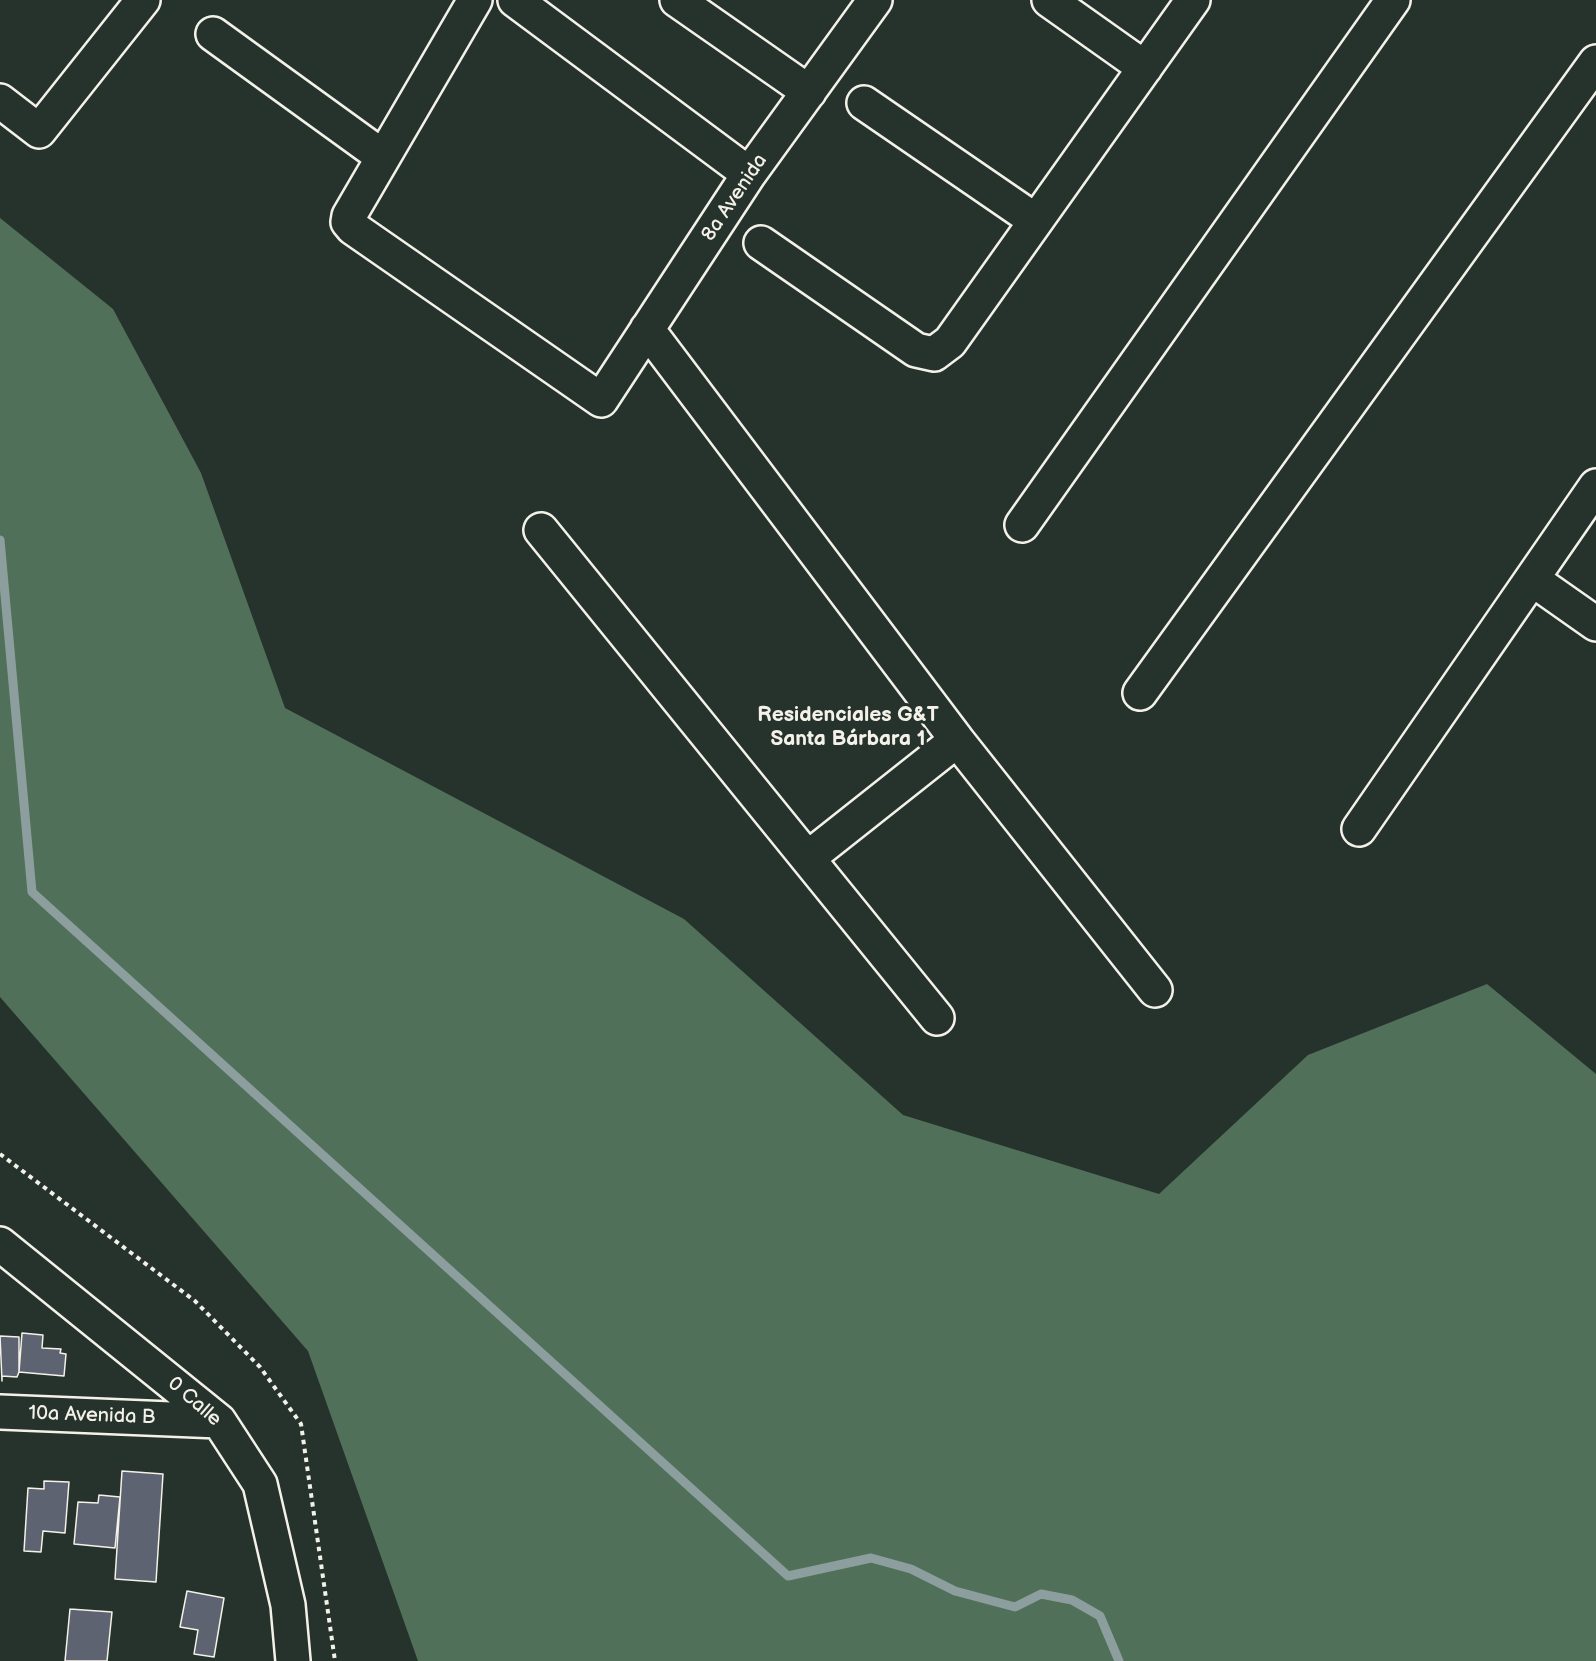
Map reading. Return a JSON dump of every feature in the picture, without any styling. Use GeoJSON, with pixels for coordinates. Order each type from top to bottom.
{"type":"FeatureCollection","features":[{"type":"Feature","properties":{"kind":"street"},"geometry":{"type":"LineString","coordinates":[[0,101],[39,132],[143,0]]}},
{"type":"Feature","properties":{"kind":"street"},"geometry":{"type":"LineString","coordinates":[[213,34],[383,157],[475,0]]}},
{"type":"Feature","properties":{"kind":"street"},"geometry":{"type":"LineString","coordinates":[[515,0],[749,174]]}},
{"type":"Feature","properties":{"kind":"street"},"geometry":{"type":"LineString","coordinates":[[677,0],[809,92]]}},
{"type":"Feature","properties":{"kind":"street","name":"8a Avenida"},"geometry":{"type":"LineString","coordinates":[[383,157],[349,216],[348,222],[353,228],[601,400],[749,174],[876,0]]}},
{"type":"Feature","properties":{"kind":"street"},"geometry":{"type":"LineString","coordinates":[[1049,0],[1145,68]]}},
{"type":"Feature","properties":{"kind":"street"},"geometry":{"type":"LineString","coordinates":[[761,243],[916,350],[934,354],[950,342],[1193,0]]}},
{"type":"Feature","properties":{"kind":"street"},"geometry":{"type":"LineString","coordinates":[[1022,525],[1393,0]]}},
{"type":"Feature","properties":{"kind":"street"},"geometry":{"type":"LineString","coordinates":[[1140,693],[1596,62]]}},
{"type":"Feature","properties":{"kind":"street"},"geometry":{"type":"LineString","coordinates":[[864,103],[1036,221]]}},
{"type":"Feature","properties":{"kind":"street"},"geometry":{"type":"LineString","coordinates":[[647,329],[957,740],[1155,990]]}},
{"type":"Feature","properties":{"kind":"street"},"geometry":{"type":"LineString","coordinates":[[1359,829],[1596,486]]}},
{"type":"Feature","properties":{"kind":"street"},"geometry":{"type":"LineString","coordinates":[[541,530],[937,1018]]}},
{"type":"Feature","properties":{"kind":"street"},"geometry":{"type":"LineString","coordinates":[[1532,579],[1596,624]]}},
{"type":"Feature","properties":{"kind":"street"},"geometry":{"type":"LineString","coordinates":[[808,858],[957,740]]}},
{"type":"Feature","properties":{"kind":"street","name":"0 Calle"},"geometry":{"type":"LineString","coordinates":[[0,1244],[219,1421],[260,1484],[288,1605],[293,1661]]}},
{"type":"Feature","properties":{"kind":"street","name":"10a Avenida B"},"geometry":{"type":"LineString","coordinates":[[0,1412],[219,1421]]}},
{"type":"Feature","properties":{"kind":"green space"},"geometry":{"type":"Polygon","coordinates":[[[0,218],[113,309],[201,473],[285,708],[684,919],[903,1115],[1159,1194],[1308,1055],[1487,984],[1596,1074],[1596,1661],[418,1661],[308,1351],[0,997],[0,218]]]}},
{"type":"Feature","properties":{"kind":"building"},"geometry":{"type":"Polygon","coordinates":[[[22,1333],[43,1335],[42,1348],[61,1349],[60,1353],[66,1354],[64,1376],[19,1372],[22,1333]]]}},
{"type":"Feature","properties":{"kind":"building"},"geometry":{"type":"Polygon","coordinates":[[[0,1336],[19,1337],[19,1372],[17,1377],[2,1376],[2,1381],[0,1336]]]}},
{"type":"Feature","properties":{"kind":"building"},"geometry":{"type":"Polygon","coordinates":[[[122,1471],[163,1474],[156,1582],[115,1579],[122,1471]]]}},
{"type":"Feature","properties":{"kind":"building"},"geometry":{"type":"Polygon","coordinates":[[[44,1481],[69,1482],[65,1533],[43,1531],[41,1552],[24,1551],[28,1488],[44,1489],[44,1481]]]}},
{"type":"Feature","properties":{"kind":"building"},"geometry":{"type":"Polygon","coordinates":[[[99,1495],[120,1497],[115,1548],[74,1544],[78,1502],[98,1503],[99,1495]]]}},
{"type":"Feature","properties":{"kind":"building"},"geometry":{"type":"Polygon","coordinates":[[[187,1591],[224,1598],[214,1657],[194,1654],[198,1630],[180,1627],[187,1591]]]}},
{"type":"Feature","properties":{"kind":"building"},"geometry":{"type":"Polygon","coordinates":[[[70,1609],[112,1612],[107,1661],[65,1661],[70,1609]]]}},
{"type":"Feature","properties":{"kind":"waterway"},"geometry":{"type":"LineString","coordinates":[[0,540],[32,892],[788,1576],[871,1558],[911,1569],[955,1591],[1015,1607],[1041,1594],[1072,1600],[1100,1616],[1119,1661]]}},
{"type":"Feature","properties":{"kind":"district","name":"Residenciales G&T Santa Bárbara 1"},"geometry":{"type":"Point","coordinates":[848,728]}}]}
